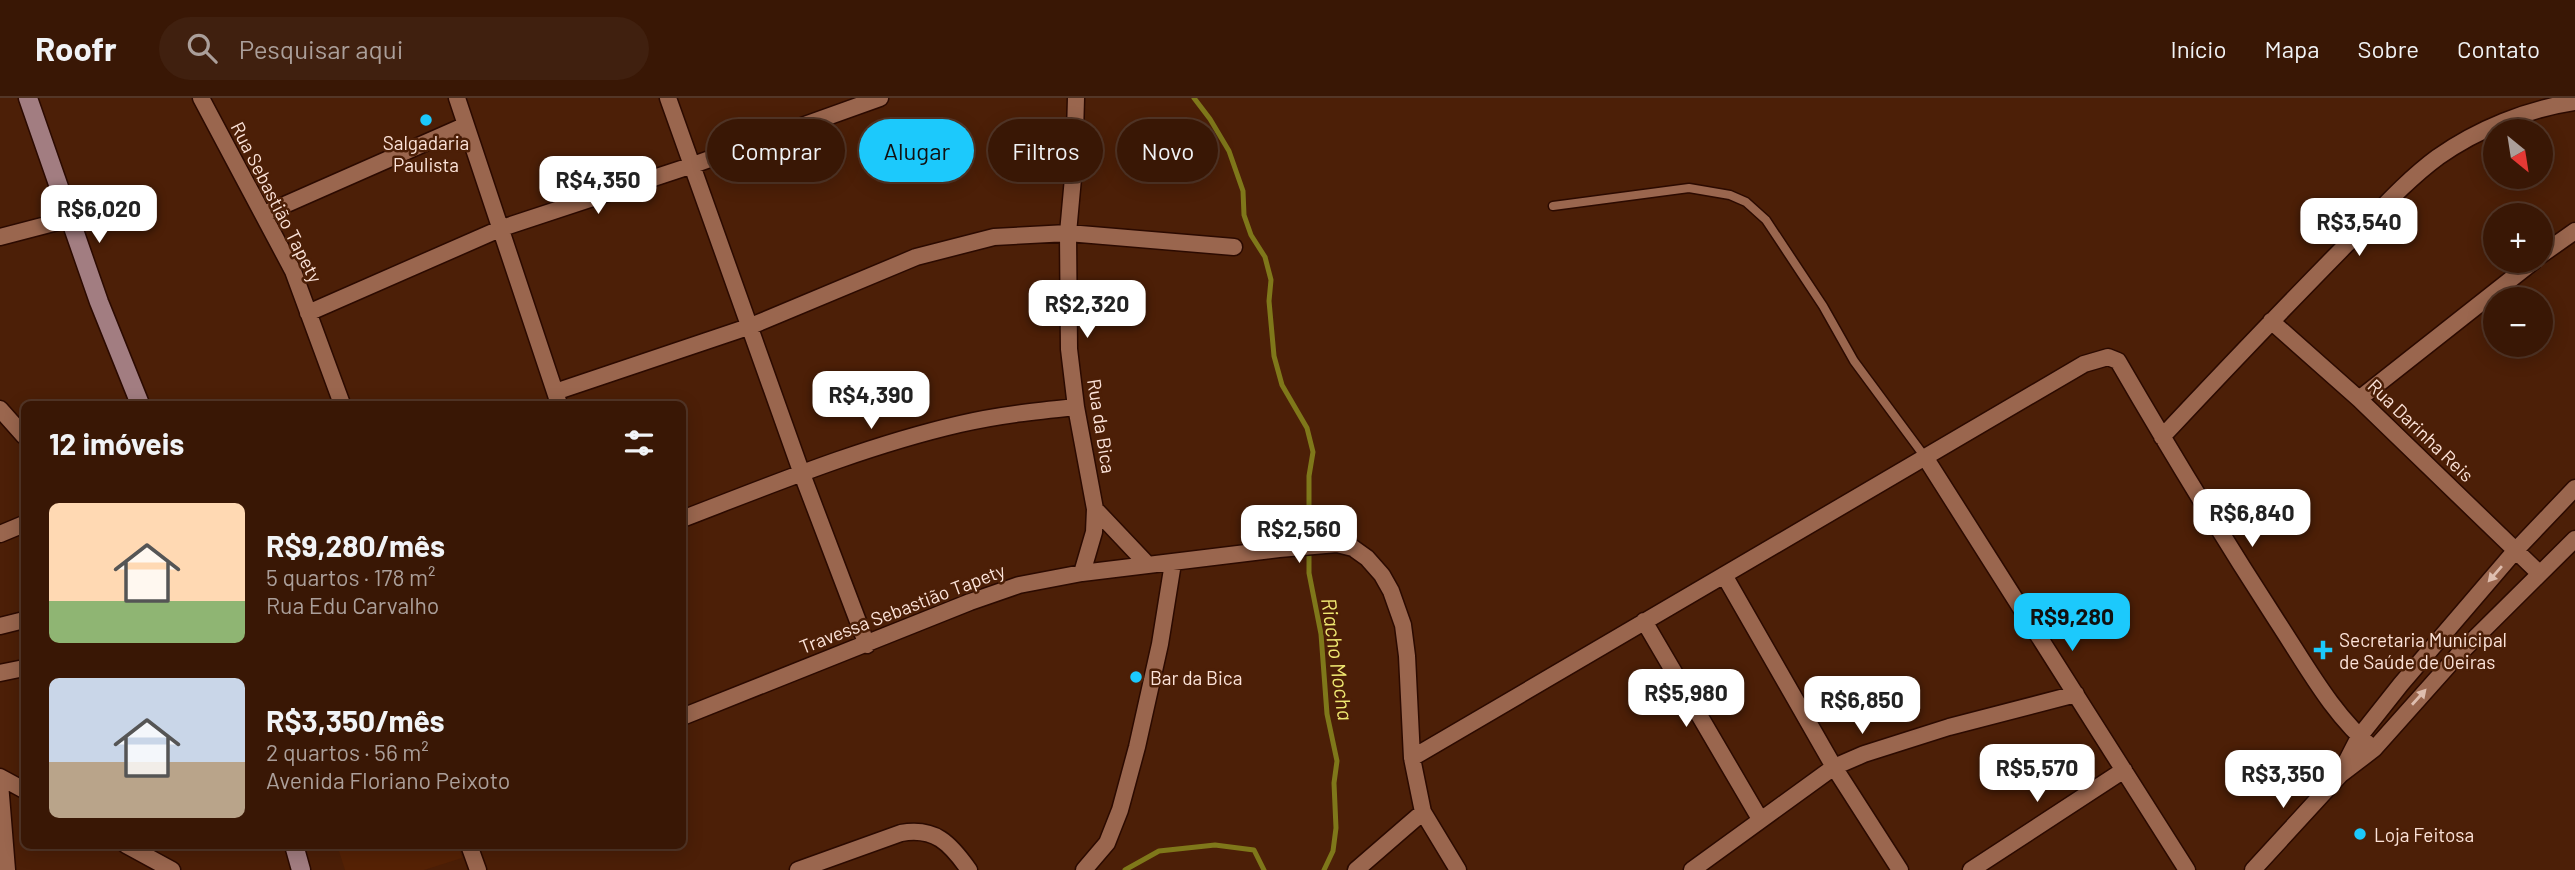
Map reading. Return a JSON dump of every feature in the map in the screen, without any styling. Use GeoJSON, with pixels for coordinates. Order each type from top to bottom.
{"type":"FeatureCollection","features":[{"type":"Feature","properties":{"kind":"main road"},"geometry":{"type":"LineString","coordinates":[[28,98],[69,219],[139,401]]}},
{"type":"Feature","properties":{"kind":"main road"},"geometry":{"type":"LineString","coordinates":[[295,849],[297,868]]}},
{"type":"Feature","properties":{"kind":"street","name":"Rua Sebastião Tapety"},"geometry":{"type":"LineString","coordinates":[[201,98],[293,271],[341,401]]}},
{"type":"Feature","properties":{"kind":"street"},"geometry":{"type":"LineString","coordinates":[[457,98],[557,398],[751,326],[916,257],[994,237],[1068,233],[1234,247]]}},
{"type":"Feature","properties":{"kind":"street"},"geometry":{"type":"LineString","coordinates":[[668,98],[802,474],[867,645]]}},
{"type":"Feature","properties":{"kind":"street"},"geometry":{"type":"LineString","coordinates":[[308,313],[502,228],[692,166],[846,104],[880,98]]}},
{"type":"Feature","properties":{"kind":"street","name":"Rua da Bica"},"geometry":{"type":"LineString","coordinates":[[1076,98],[1068,233],[1068,316],[1076,407],[1095,509],[1094,532],[1082,573]]}},
{"type":"Feature","properties":{"kind":"street"},"geometry":{"type":"LineString","coordinates":[[2162,437],[2271,321],[2392,199],[2440,156],[2477,134],[2510,120],[2546,106],[2575,102]]}},
{"type":"Feature","properties":{"kind":"street"},"geometry":{"type":"LineString","coordinates":[[264,214],[466,125]]}},
{"type":"Feature","properties":{"kind":"street"},"geometry":{"type":"LineString","coordinates":[[0,237],[69,219]]}},
{"type":"Feature","properties":{"kind":"street"},"geometry":{"type":"LineString","coordinates":[[2553,247],[2575,231]]}},
{"type":"Feature","properties":{"kind":"street"},"geometry":{"type":"LineString","coordinates":[[2359,399],[2519,273]]}},
{"type":"Feature","properties":{"kind":"street","name":"Rua Darinha Reis"},"geometry":{"type":"LineString","coordinates":[[2271,321],[2359,399],[2539,573]]}},
{"type":"Feature","properties":{"kind":"street"},"geometry":{"type":"LineString","coordinates":[[1458,870],[1423,813],[1412,758],[2084,364],[2108,357],[2118,361],[2162,437],[2304,663],[2359,737],[2374,749]]}},
{"type":"Feature","properties":{"kind":"street"},"geometry":{"type":"LineString","coordinates":[[686,518],[902,440],[960,424],[1013,414],[1076,407]]}},
{"type":"Feature","properties":{"kind":"street"},"geometry":{"type":"LineString","coordinates":[[0,409],[21,433]]}},
{"type":"Feature","properties":{"kind":"street"},"geometry":{"type":"LineString","coordinates":[[1925,457],[2187,870]]}},
{"type":"Feature","properties":{"kind":"street"},"geometry":{"type":"LineString","coordinates":[[2340,775],[2359,737],[2401,684],[2515,551],[2575,488]]}},
{"type":"Feature","properties":{"kind":"street"},"geometry":{"type":"LineString","coordinates":[[1095,509],[1148,565]]}},
{"type":"Feature","properties":{"kind":"street"},"geometry":{"type":"LineString","coordinates":[[0,534],[21,525]]}},
{"type":"Feature","properties":{"kind":"street"},"geometry":{"type":"LineString","coordinates":[[2253,870],[2340,775],[2374,749],[2457,656],[2575,539]]}},
{"type":"Feature","properties":{"kind":"street","name":"Travessa Sebastião Tapety"},"geometry":{"type":"LineString","coordinates":[[686,715],[1019,585],[1082,573],[1279,548],[1338,544],[1353,548],[1367,558],[1382,575],[1391,591],[1403,625],[1411,696],[1412,758]]}},
{"type":"Feature","properties":{"kind":"street"},"geometry":{"type":"LineString","coordinates":[[1084,870],[1107,843],[1120,810],[1160,644],[1172,563]]}},
{"type":"Feature","properties":{"kind":"street"},"geometry":{"type":"LineString","coordinates":[[1724,575],[1834,766],[1900,870]]}},
{"type":"Feature","properties":{"kind":"street"},"geometry":{"type":"LineString","coordinates":[[0,625],[21,621]]}},
{"type":"Feature","properties":{"kind":"street"},"geometry":{"type":"LineString","coordinates":[[1644,621],[1760,819]]}},
{"type":"Feature","properties":{"kind":"street"},"geometry":{"type":"LineString","coordinates":[[0,673],[21,669]]}},
{"type":"Feature","properties":{"kind":"street"},"geometry":{"type":"LineString","coordinates":[[1692,870],[1834,766],[1949,727],[2076,694]]}},
{"type":"Feature","properties":{"kind":"street"},"geometry":{"type":"LineString","coordinates":[[1971,870],[2124,770]]}},
{"type":"Feature","properties":{"kind":"street"},"geometry":{"type":"LineString","coordinates":[[0,777],[21,788]]}},
{"type":"Feature","properties":{"kind":"street"},"geometry":{"type":"LineString","coordinates":[[0,783],[7,870]]}},
{"type":"Feature","properties":{"kind":"street"},"geometry":{"type":"LineString","coordinates":[[1356,870],[1423,813]]}},
{"type":"Feature","properties":{"kind":"street"},"geometry":{"type":"LineString","coordinates":[[798,870],[901,833],[917,830],[934,834],[950,846],[970,870]]}},
{"type":"Feature","properties":{"kind":"street"},"geometry":{"type":"LineString","coordinates":[[133,849],[172,870]]}},
{"type":"Feature","properties":{"kind":"street"},"geometry":{"type":"LineString","coordinates":[[470,849],[478,870]]}},
{"type":"Feature","properties":{"kind":"lane"},"geometry":{"type":"LineString","coordinates":[[1553,206],[1689,188],[1730,195],[1746,202],[1766,220],[1804,276],[1854,361],[1925,457]]}},
{"type":"Feature","properties":{"kind":"shaded area"},"geometry":{"type":"Polygon","coordinates":[[[338,849],[459,849],[462,858],[424,870],[345,870],[338,849]]]}},
{"type":"Feature","properties":{"kind":"waterway","name":"Riacho Mocha"},"geometry":{"type":"LineString","coordinates":[[1194,98],[1229,151],[1243,191],[1244,215],[1251,235],[1265,257],[1271,280],[1269,301],[1274,356],[1282,385],[1307,428],[1313,452],[1309,476],[1309,573],[1321,634],[1327,714],[1337,761],[1334,783],[1336,828],[1333,851],[1324,870]]}},
{"type":"Feature","properties":{"kind":"waterway","name":"Riacho Mocha"},"geometry":{"type":"LineString","coordinates":[[1125,870],[1159,851],[1215,845],[1254,850],[1264,870]]}},
{"type":"Feature","properties":{"kind":"place","name":"Salgadaria Paulista"},"geometry":{"type":"Point","coordinates":[426,120]}},
{"type":"Feature","properties":{"kind":"place","name":"Secretaria Municipal de Saúde de Oeiras"},"geometry":{"type":"Point","coordinates":[2323,650]}},
{"type":"Feature","properties":{"kind":"place","name":"Bar da Bica"},"geometry":{"type":"Point","coordinates":[1136,677]}},
{"type":"Feature","properties":{"kind":"place","name":"Loja Feitosa"},"geometry":{"type":"Point","coordinates":[2360,834]}}]}
